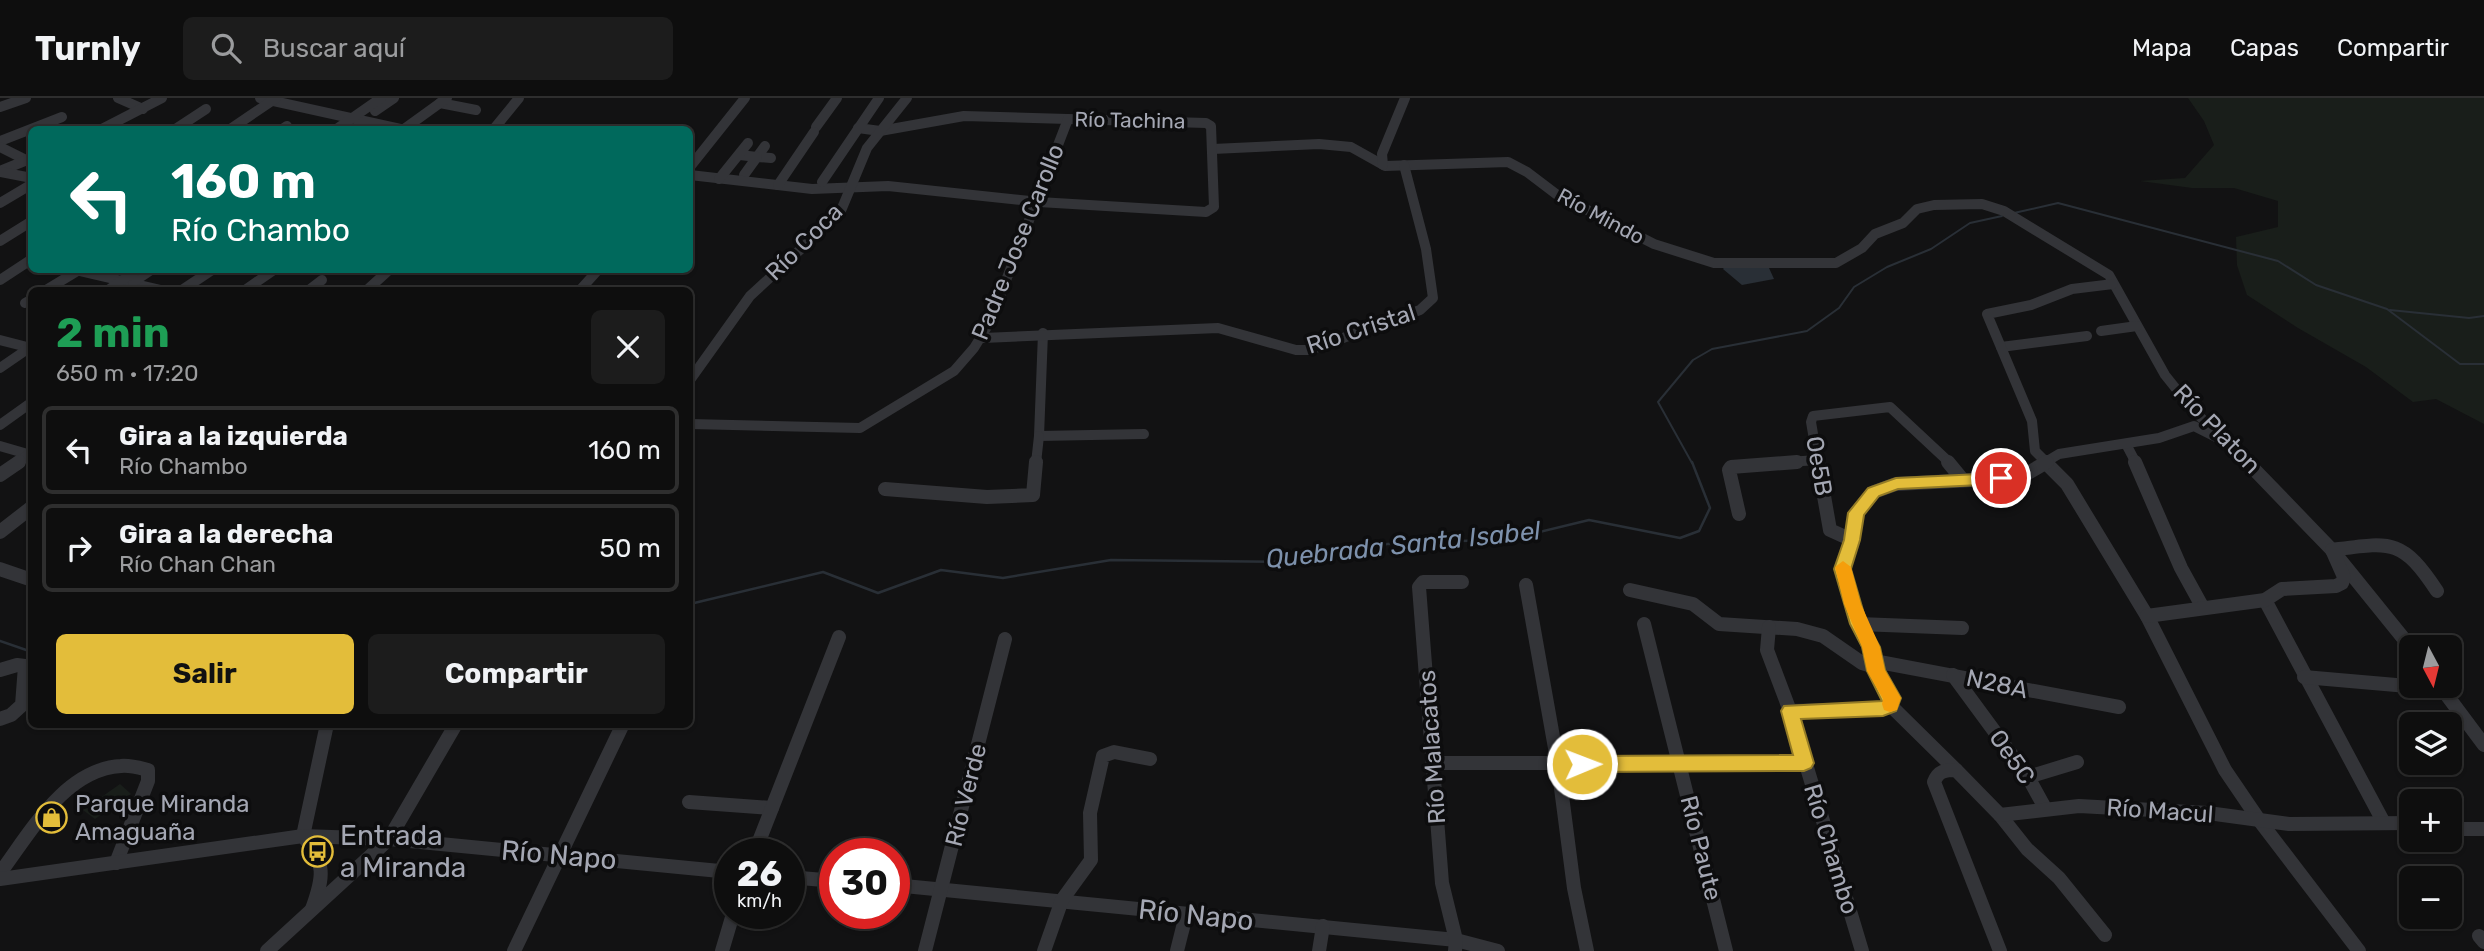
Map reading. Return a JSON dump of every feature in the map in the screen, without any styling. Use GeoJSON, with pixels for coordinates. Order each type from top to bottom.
{"type":"FeatureCollection","features":[{"type":"Feature","properties":{"kind":"street"},"geometry":{"type":"LineString","coordinates":[[0,107],[26,98]]}},
{"type":"Feature","properties":{"kind":"street"},"geometry":{"type":"LineString","coordinates":[[118,98],[143,109]]}},
{"type":"Feature","properties":{"kind":"street"},"geometry":{"type":"LineString","coordinates":[[111,126],[162,98]]}},
{"type":"Feature","properties":{"kind":"street"},"geometry":{"type":"LineString","coordinates":[[260,98],[391,126]]}},
{"type":"Feature","properties":{"kind":"street"},"geometry":{"type":"LineString","coordinates":[[340,126],[381,98]]}},
{"type":"Feature","properties":{"kind":"street"},"geometry":{"type":"LineString","coordinates":[[354,126],[394,98]]}},
{"type":"Feature","properties":{"kind":"street"},"geometry":{"type":"LineString","coordinates":[[497,126],[519,98]]}},
{"type":"Feature","properties":{"kind":"street"},"geometry":{"type":"LineString","coordinates":[[693,152],[736,98]]}},
{"type":"Feature","properties":{"kind":"street"},"geometry":{"type":"LineString","coordinates":[[693,163],[745,98]]}},
{"type":"Feature","properties":{"kind":"street"},"geometry":{"type":"LineString","coordinates":[[778,185],[837,98]]}},
{"type":"Feature","properties":{"kind":"street"},"geometry":{"type":"LineString","coordinates":[[822,182],[879,98]]}},
{"type":"Feature","properties":{"kind":"street","name":"Río Coca"},"geometry":{"type":"LineString","coordinates":[[693,376],[750,296],[840,213],[846,204],[849,187],[864,152],[907,98]]}},
{"type":"Feature","properties":{"kind":"street"},"geometry":{"type":"LineString","coordinates":[[1383,165],[1382,154],[1405,98]]}},
{"type":"Feature","properties":{"kind":"street"},"geometry":{"type":"LineString","coordinates":[[235,126],[274,99]]}},
{"type":"Feature","properties":{"kind":"street"},"geometry":{"type":"LineString","coordinates":[[409,126],[443,101],[476,110]]}},
{"type":"Feature","properties":{"kind":"street"},"geometry":{"type":"LineString","coordinates":[[180,126],[206,109]]}},
{"type":"Feature","properties":{"kind":"street","name":"Río Tachina"},"geometry":{"type":"LineString","coordinates":[[880,131],[961,116],[1206,123],[1211,126],[1212,210],[1039,202]]}},
{"type":"Feature","properties":{"kind":"street"},"geometry":{"type":"LineString","coordinates":[[39,126],[62,117]]}},
{"type":"Feature","properties":{"kind":"street","name":"Padre Jose Carollo"},"geometry":{"type":"LineString","coordinates":[[693,424],[860,428],[954,371],[968,359],[983,338],[1039,202],[1068,119]]}},
{"type":"Feature","properties":{"kind":"street"},"geometry":{"type":"LineString","coordinates":[[858,128],[880,131]]}},
{"type":"Feature","properties":{"kind":"street"},"geometry":{"type":"LineString","coordinates":[[0,141],[28,130]]}},
{"type":"Feature","properties":{"kind":"street"},"geometry":{"type":"LineString","coordinates":[[719,179],[748,143]]}},
{"type":"Feature","properties":{"kind":"street","name":"Río Mindo"},"geometry":{"type":"LineString","coordinates":[[1213,149],[1319,144],[1347,146],[1383,165],[1508,162],[1527,172],[1556,194],[1654,244],[1714,263],[1836,262],[1862,248],[1875,234],[1903,223],[1917,209],[1934,205],[1982,204]]}},
{"type":"Feature","properties":{"kind":"street"},"geometry":{"type":"LineString","coordinates":[[744,175],[765,146]]}},
{"type":"Feature","properties":{"kind":"street"},"geometry":{"type":"LineString","coordinates":[[0,147],[28,159]]}},
{"type":"Feature","properties":{"kind":"street"},"geometry":{"type":"LineString","coordinates":[[740,155],[771,158]]}},
{"type":"Feature","properties":{"kind":"street"},"geometry":{"type":"LineString","coordinates":[[0,171],[28,159]]}},
{"type":"Feature","properties":{"kind":"street","name":"Río Cristal"},"geometry":{"type":"LineString","coordinates":[[983,338],[1043,333],[1218,328],[1296,350],[1310,351],[1420,310],[1433,298],[1426,249],[1404,165]]}},
{"type":"Feature","properties":{"kind":"street"},"geometry":{"type":"LineString","coordinates":[[0,171],[28,177]]}},
{"type":"Feature","properties":{"kind":"street"},"geometry":{"type":"LineString","coordinates":[[693,175],[827,190],[888,186],[1039,202]]}},
{"type":"Feature","properties":{"kind":"street"},"geometry":{"type":"LineString","coordinates":[[0,203],[28,186]]}},
{"type":"Feature","properties":{"kind":"street","name":"Río Platon"},"geometry":{"type":"LineString","coordinates":[[1982,204],[2023,220],[2109,275],[2165,374],[2193,410],[2228,442],[2332,550],[2401,635]]}},
{"type":"Feature","properties":{"kind":"street"},"geometry":{"type":"LineString","coordinates":[[0,241],[28,224]]}},
{"type":"Feature","properties":{"kind":"street"},"geometry":{"type":"LineString","coordinates":[[0,280],[28,262]]}},
{"type":"Feature","properties":{"kind":"street"},"geometry":{"type":"LineString","coordinates":[[51,287],[72,273]]}},
{"type":"Feature","properties":{"kind":"street"},"geometry":{"type":"LineString","coordinates":[[87,273],[125,285],[145,273]]}},
{"type":"Feature","properties":{"kind":"street"},"geometry":{"type":"LineString","coordinates":[[186,287],[208,273]]}},
{"type":"Feature","properties":{"kind":"street"},"geometry":{"type":"LineString","coordinates":[[249,287],[270,273]]}},
{"type":"Feature","properties":{"kind":"street"},"geometry":{"type":"LineString","coordinates":[[370,287],[386,273]]}},
{"type":"Feature","properties":{"kind":"street"},"geometry":{"type":"LineString","coordinates":[[583,287],[595,273]]}},
{"type":"Feature","properties":{"kind":"street"},"geometry":{"type":"LineString","coordinates":[[593,287],[604,273]]}},
{"type":"Feature","properties":{"kind":"street"},"geometry":{"type":"LineString","coordinates":[[313,287],[323,280]]}},
{"type":"Feature","properties":{"kind":"street"},"geometry":{"type":"LineString","coordinates":[[2113,284],[2072,289],[2031,305],[1987,314],[2032,421],[2035,451],[2067,484],[2096,529],[2147,616],[2204,731],[2259,820],[2359,951]]}},
{"type":"Feature","properties":{"kind":"street"},"geometry":{"type":"LineString","coordinates":[[2101,331],[2137,326]]}},
{"type":"Feature","properties":{"kind":"street"},"geometry":{"type":"LineString","coordinates":[[885,489],[987,497],[1033,495],[1039,436],[1043,333]]}},
{"type":"Feature","properties":{"kind":"street"},"geometry":{"type":"LineString","coordinates":[[2001,347],[2087,336]]}},
{"type":"Feature","properties":{"kind":"street"},"geometry":{"type":"LineString","coordinates":[[0,340],[28,348]]}},
{"type":"Feature","properties":{"kind":"street"},"geometry":{"type":"LineString","coordinates":[[0,368],[28,351]]}},
{"type":"Feature","properties":{"kind":"street"},"geometry":{"type":"LineString","coordinates":[[0,378],[28,352]]}},
{"type":"Feature","properties":{"kind":"street"},"geometry":{"type":"LineString","coordinates":[[0,425],[28,405]]}},
{"type":"Feature","properties":{"kind":"street","name":"Oe5B"},"geometry":{"type":"LineString","coordinates":[[1852,540],[1830,530],[1817,460],[1811,419],[1813,416],[1890,407],[1956,469],[1962,479]]}},
{"type":"Feature","properties":{"kind":"street"},"geometry":{"type":"LineString","coordinates":[[2193,410],[2194,426]]}},
{"type":"Feature","properties":{"kind":"street"},"geometry":{"type":"LineString","coordinates":[[1790,711],[1883,709],[1890,705],[1892,698],[1859,624],[1843,569],[1852,540],[1856,513],[1874,492],[1896,484],[2011,478],[2028,473],[2046,460],[2075,450],[2159,439],[2194,426],[2228,442]]}},
{"type":"Feature","properties":{"kind":"street"},"geometry":{"type":"LineString","coordinates":[[1039,436],[1144,434]]}},
{"type":"Feature","properties":{"kind":"street"},"geometry":{"type":"LineString","coordinates":[[2126,444],[2143,475],[2191,589],[2203,608]]}},
{"type":"Feature","properties":{"kind":"street"},"geometry":{"type":"LineString","coordinates":[[0,446],[28,454]]}},
{"type":"Feature","properties":{"kind":"street"},"geometry":{"type":"LineString","coordinates":[[0,475],[28,455]]}},
{"type":"Feature","properties":{"kind":"street"},"geometry":{"type":"LineString","coordinates":[[1739,514],[1728,470],[1731,467],[1817,460]]}},
{"type":"Feature","properties":{"kind":"street"},"geometry":{"type":"LineString","coordinates":[[0,532],[28,510]]}},
{"type":"Feature","properties":{"kind":"street"},"geometry":{"type":"LineString","coordinates":[[2147,616],[2265,600],[2282,589],[2342,583],[2344,577],[2332,550],[2383,543],[2396,545],[2414,557],[2437,591]]}},
{"type":"Feature","properties":{"kind":"street"},"geometry":{"type":"LineString","coordinates":[[0,569],[25,578]]}},
{"type":"Feature","properties":{"kind":"street","name":"Río Malacatos"},"geometry":{"type":"LineString","coordinates":[[1456,946],[1441,883],[1419,587],[1423,582],[1462,582]]}},
{"type":"Feature","properties":{"kind":"street"},"geometry":{"type":"LineString","coordinates":[[1526,585],[1558,765],[1574,888],[1587,951]]}},
{"type":"Feature","properties":{"kind":"street","name":"N28A"},"geometry":{"type":"LineString","coordinates":[[1630,590],[1693,604],[1719,624],[1797,629],[1822,636],[1862,663],[1953,675],[2119,707]]}},
{"type":"Feature","properties":{"kind":"street"},"geometry":{"type":"LineString","coordinates":[[2265,600],[2384,823]]}},
{"type":"Feature","properties":{"kind":"street","name":"Río Paute"},"geometry":{"type":"LineString","coordinates":[[1644,624],[1726,951]]}},
{"type":"Feature","properties":{"kind":"street"},"geometry":{"type":"LineString","coordinates":[[1859,624],[1962,628]]}},
{"type":"Feature","properties":{"kind":"street"},"geometry":{"type":"LineString","coordinates":[[1747,626],[1767,650]]}},
{"type":"Feature","properties":{"kind":"street","name":"Río Chambo"},"geometry":{"type":"LineString","coordinates":[[1769,627],[1767,650],[1790,711],[1862,951]]}},
{"type":"Feature","properties":{"kind":"street"},"geometry":{"type":"LineString","coordinates":[[760,838],[839,637]]}},
{"type":"Feature","properties":{"kind":"street","name":"Río Verde"},"geometry":{"type":"LineString","coordinates":[[925,951],[1005,639]]}},
{"type":"Feature","properties":{"kind":"street"},"geometry":{"type":"LineString","coordinates":[[0,670],[17,665],[25,666],[22,705],[11,715],[0,719]]}},
{"type":"Feature","properties":{"kind":"street","name":"Oe5C"},"geometry":{"type":"LineString","coordinates":[[1953,675],[2028,777],[2045,808]]}},
{"type":"Feature","properties":{"kind":"street"},"geometry":{"type":"LineString","coordinates":[[2304,677],[2399,684]]}},
{"type":"Feature","properties":{"kind":"street"},"geometry":{"type":"LineString","coordinates":[[2449,698],[2484,745]]}},
{"type":"Feature","properties":{"kind":"street"},"geometry":{"type":"LineString","coordinates":[[1890,705],[2000,816],[2027,849],[2059,878],[2105,935]]}},
{"type":"Feature","properties":{"kind":"street"},"geometry":{"type":"LineString","coordinates":[[312,910],[321,884],[322,860],[303,836],[326,728]]}},
{"type":"Feature","properties":{"kind":"street"},"geometry":{"type":"LineString","coordinates":[[267,951],[389,839],[454,728]]}},
{"type":"Feature","properties":{"kind":"street"},"geometry":{"type":"LineString","coordinates":[[514,951],[622,728]]}},
{"type":"Feature","properties":{"kind":"street"},"geometry":{"type":"LineString","coordinates":[[1044,951],[1062,901],[1091,860],[1090,813],[1103,756],[1114,752],[1150,759]]}},
{"type":"Feature","properties":{"kind":"street"},"geometry":{"type":"LineString","coordinates":[[2028,777],[2077,762]]}},
{"type":"Feature","properties":{"kind":"street"},"geometry":{"type":"LineString","coordinates":[[1434,763],[1804,763]]}},
{"type":"Feature","properties":{"kind":"street"},"geometry":{"type":"LineString","coordinates":[[0,873],[53,804],[73,784],[96,771],[118,766],[138,766],[148,770],[148,781],[116,863]]}},
{"type":"Feature","properties":{"kind":"street"},"geometry":{"type":"LineString","coordinates":[[1956,770],[1940,772],[1934,782],[2000,951]]}},
{"type":"Feature","properties":{"kind":"street"},"geometry":{"type":"LineString","coordinates":[[689,802],[772,808]]}},
{"type":"Feature","properties":{"kind":"street","name":"Río Macul"},"geometry":{"type":"LineString","coordinates":[[2000,816],[2045,808],[2110,807],[2208,813],[2259,820],[2354,825],[2399,823]]}},
{"type":"Feature","properties":{"kind":"street"},"geometry":{"type":"LineString","coordinates":[[2462,830],[2484,829]]}},
{"type":"Feature","properties":{"kind":"street","name":"Río Napo"},"geometry":{"type":"LineString","coordinates":[[0,879],[303,836],[389,839],[714,870]]}},
{"type":"Feature","properties":{"kind":"street","name":"Río Napo"},"geometry":{"type":"LineString","coordinates":[[910,886],[1186,915],[1323,926],[1497,951]]}},
{"type":"Feature","properties":{"kind":"street"},"geometry":{"type":"LineString","coordinates":[[1177,951],[1186,915]]}},
{"type":"Feature","properties":{"kind":"street"},"geometry":{"type":"LineString","coordinates":[[1319,951],[1323,926]]}},
{"type":"Feature","properties":{"kind":"street"},"geometry":{"type":"LineString","coordinates":[[722,951],[729,929]]}},
{"type":"Feature","properties":{"kind":"shaded area"},"geometry":{"type":"Polygon","coordinates":[[[2188,98],[2484,98],[2484,424],[2436,399],[2413,402],[2366,367],[2247,295],[2237,265],[2236,237],[2278,227],[2278,201],[2234,188],[2192,188],[2140,181],[2185,178],[2214,145],[2204,121],[2188,98]]]}},
{"type":"Feature","properties":{"kind":"shaded area"},"geometry":{"type":"Polygon","coordinates":[[[1726,265],[1769,268],[1774,279],[1742,285],[1723,269],[1726,265]]]}},
{"type":"Feature","properties":{"kind":"shaded area"},"geometry":{"type":"Polygon","coordinates":[[[120,784],[131,794],[95,819],[83,810],[120,784]]]}},
{"type":"Feature","properties":{"kind":"waterway"},"geometry":{"type":"LineString","coordinates":[[2014,213],[2058,203],[2278,261],[2316,285],[2387,309],[2460,364],[2484,364]]}},
{"type":"Feature","properties":{"kind":"waterway","name":"Quebrada Santa Isabel"},"geometry":{"type":"LineString","coordinates":[[1692,463],[1658,402],[1693,360],[1712,349],[1807,331],[1839,308],[1854,287],[1887,267],[1931,249],[1970,223],[2002,216]]}},
{"type":"Feature","properties":{"kind":"waterway"},"geometry":{"type":"LineString","coordinates":[[2390,310],[2469,318],[2484,316]]}},
{"type":"Feature","properties":{"kind":"waterway","name":"Quebrada Santa Isabel"},"geometry":{"type":"LineString","coordinates":[[693,603],[823,572],[878,593],[941,570],[1003,578],[1111,560],[1297,562],[1387,544],[1511,539],[1589,520],[1680,538],[1699,531],[1710,508],[1692,462]]}},
{"type":"Feature","properties":{"kind":"waterway"},"geometry":{"type":"LineString","coordinates":[[0,641],[28,651]]}},
{"type":"Feature","properties":{"kind":"slow traffic"},"geometry":{"type":"LineString","coordinates":[[1843,567],[1852,604],[1871,647],[1876,671],[1892,698],[1890,704]]}},
{"type":"Feature","properties":{"kind":"place","name":"Parque Miranda Amaguaña"},"geometry":{"type":"Point","coordinates":[52,818]}},
{"type":"Feature","properties":{"kind":"place","name":"Entrada a Miranda"},"geometry":{"type":"Point","coordinates":[317,851]}},
{"type":"Feature","properties":{"kind":"route"},"geometry":{"type":"LineString","coordinates":[[1582,764],[1804,763],[1790,711],[1883,709],[1890,705],[1892,698],[1876,671],[1871,647],[1859,624],[1843,569],[1852,540],[1856,513],[1874,492],[1896,484],[2001,478]]}}]}
